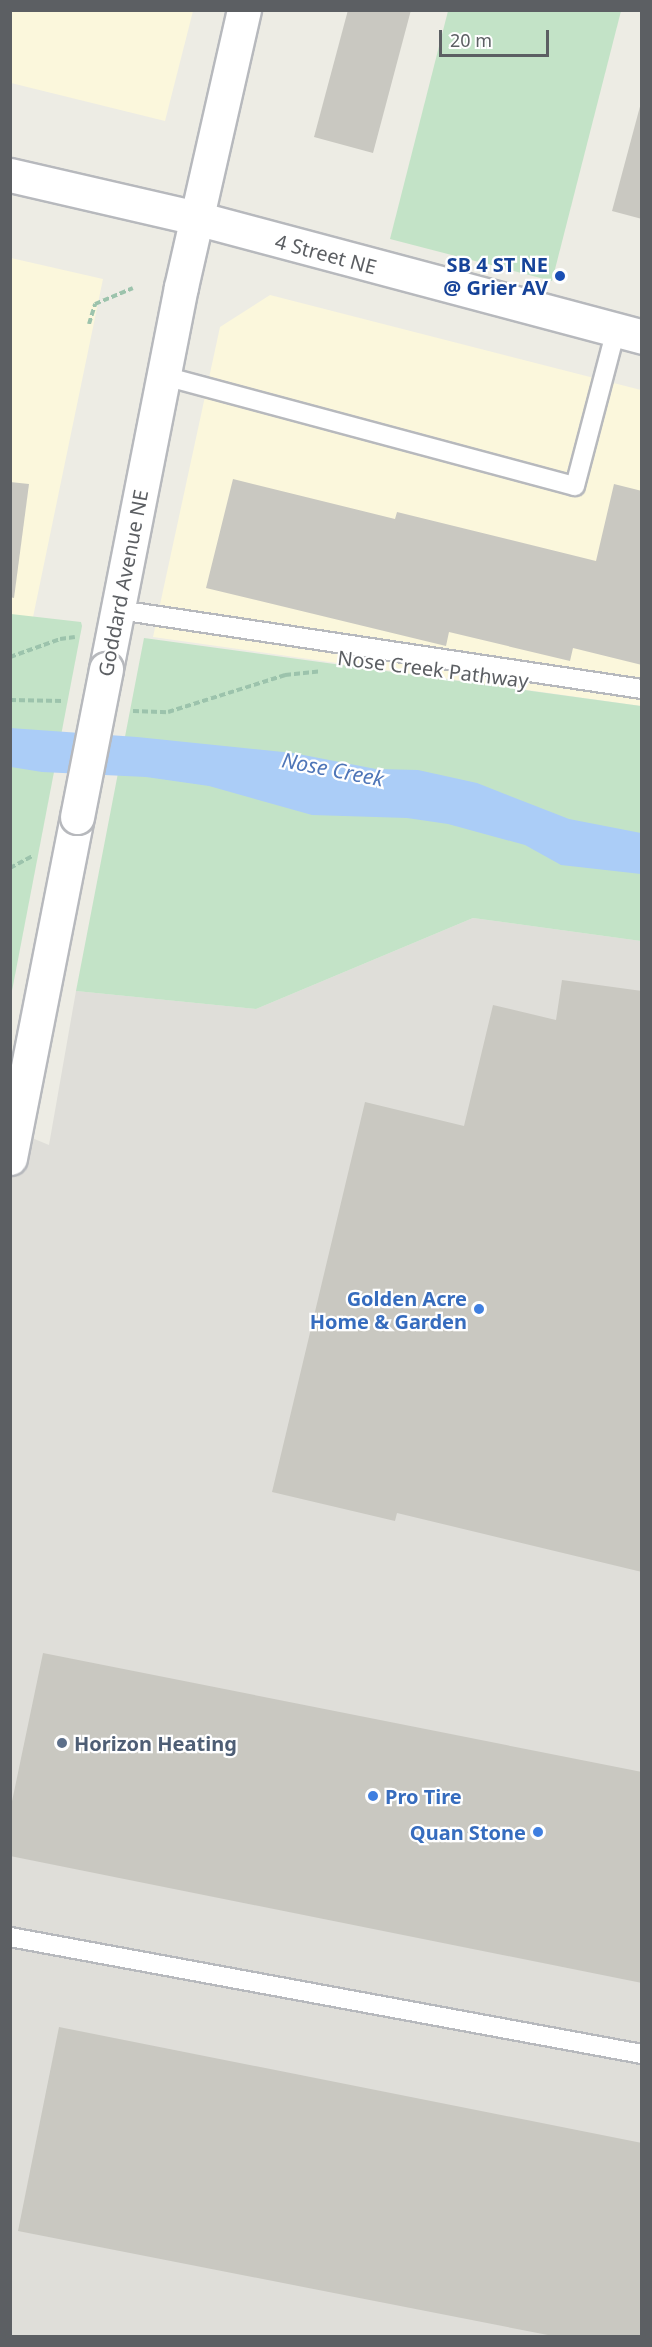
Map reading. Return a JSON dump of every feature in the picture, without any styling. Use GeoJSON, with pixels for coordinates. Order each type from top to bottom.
{"type":"FeatureCollection","features":[{"type":"Feature","properties":{"kind":"street","name":"Goddard Avenue NE"},"geometry":{"type":"LineString","coordinates":[[10,1158],[196,218],[244,10]]}},
{"type":"Feature","properties":{"kind":"street","name":"4 Street NE"},"geometry":{"type":"LineString","coordinates":[[10,174],[196,218],[629,334]]}},
{"type":"Feature","properties":{"kind":"lane"},"geometry":{"type":"LineString","coordinates":[[164,376],[575,486],[629,334]]}},
{"type":"Feature","properties":{"kind":"lane"},"geometry":{"type":"LineString","coordinates":[[118,610],[642,689]]}},
{"type":"Feature","properties":{"kind":"lane"},"geometry":{"type":"LineString","coordinates":[[10,1937],[642,2054]]}},
{"type":"Feature","properties":{"kind":"path"},"geometry":{"type":"LineString","coordinates":[[89,324],[95,304],[133,288]]}},
{"type":"Feature","properties":{"kind":"path"},"geometry":{"type":"LineString","coordinates":[[10,657],[60,639],[84,636]]}},
{"type":"Feature","properties":{"kind":"path","name":"Nose Creek Pathway"},"geometry":{"type":"LineString","coordinates":[[131,710],[168,712],[285,675],[328,670]]}},
{"type":"Feature","properties":{"kind":"path"},"geometry":{"type":"LineString","coordinates":[[10,700],[66,701]]}},
{"type":"Feature","properties":{"kind":"path"},"geometry":{"type":"LineString","coordinates":[[10,868],[23,859],[40,857]]}},
{"type":"Feature","properties":{"kind":"shaded area"},"geometry":{"type":"Polygon","coordinates":[[[11,10],[193,11],[165,121],[11,83],[11,10]]]}},
{"type":"Feature","properties":{"kind":"shaded area"},"geometry":{"type":"Polygon","coordinates":[[[11,258],[103,279],[32,622],[11,620],[11,258]]]}},
{"type":"Feature","properties":{"kind":"shaded area"},"geometry":{"type":"Polygon","coordinates":[[[270,295],[641,390],[641,706],[153,637],[220,327],[270,295]]]}},
{"type":"Feature","properties":{"kind":"shaded area"},"geometry":{"type":"Polygon","coordinates":[[[473,918],[641,941],[641,2336],[11,2336],[10,1129],[49,1145],[76,991],[256,1009],[473,918]]]}},
{"type":"Feature","properties":{"kind":"green space"},"geometry":{"type":"Polygon","coordinates":[[[448,11],[621,11],[552,281],[390,239],[448,11]]]}},
{"type":"Feature","properties":{"kind":"green space"},"geometry":{"type":"Polygon","coordinates":[[[11,614],[81,622],[82,626],[11,996],[11,614]]]}},
{"type":"Feature","properties":{"kind":"green space"},"geometry":{"type":"Polygon","coordinates":[[[144,638],[641,706],[641,941],[473,918],[256,1009],[76,991],[144,638]]]}},
{"type":"Feature","properties":{"kind":"water","name":"Nose Creek"},"geometry":{"type":"Polygon","coordinates":[[[10,728],[137,737],[293,753],[376,769],[418,770],[477,783],[569,819],[641,833],[641,874],[561,865],[525,845],[448,824],[407,818],[312,815],[209,786],[146,777],[42,772],[11,767],[10,728]]]}},
{"type":"Feature","properties":{"kind":"building"},"geometry":{"type":"Polygon","coordinates":[[[348,10],[411,10],[373,153],[314,137],[348,10]]]}},
{"type":"Feature","properties":{"kind":"building"},"geometry":{"type":"Polygon","coordinates":[[[642,99],[642,219],[612,211],[642,99]]]}},
{"type":"Feature","properties":{"kind":"building"},"geometry":{"type":"Polygon","coordinates":[[[233,479],[395,519],[397,512],[596,561],[614,484],[642,491],[642,665],[573,648],[570,661],[449,632],[446,646],[206,588],[233,479]]]}},
{"type":"Feature","properties":{"kind":"building"},"geometry":{"type":"Polygon","coordinates":[[[10,482],[29,484],[14,598],[10,597],[10,482]]]}},
{"type":"Feature","properties":{"kind":"building","name":"Golden Acre Home & Garden"},"geometry":{"type":"Polygon","coordinates":[[[562,980],[642,991],[642,1572],[397,1513],[395,1521],[272,1492],[365,1102],[464,1126],[493,1005],[556,1020],[562,980]]]}},
{"type":"Feature","properties":{"kind":"building"},"geometry":{"type":"Polygon","coordinates":[[[43,1653],[642,1772],[642,1983],[10,1856],[10,1811],[43,1653]]]}},
{"type":"Feature","properties":{"kind":"building"},"geometry":{"type":"Polygon","coordinates":[[[59,2027],[642,2143],[642,2336],[553,2336],[18,2231],[59,2027]]]}},
{"type":"Feature","properties":{"kind":"place","name":"SB 4 ST NE @ Grier AV"},"geometry":{"type":"Point","coordinates":[560,276]}},
{"type":"Feature","properties":{"kind":"place","name":"Golden Acre Home & Garden"},"geometry":{"type":"Point","coordinates":[479,1309]}},
{"type":"Feature","properties":{"kind":"place","name":"Horizon Heating"},"geometry":{"type":"Point","coordinates":[62,1743]}},
{"type":"Feature","properties":{"kind":"place","name":"Pro Tire"},"geometry":{"type":"Point","coordinates":[373,1796]}},
{"type":"Feature","properties":{"kind":"place","name":"Quan Stone"},"geometry":{"type":"Point","coordinates":[538,1832]}}]}
